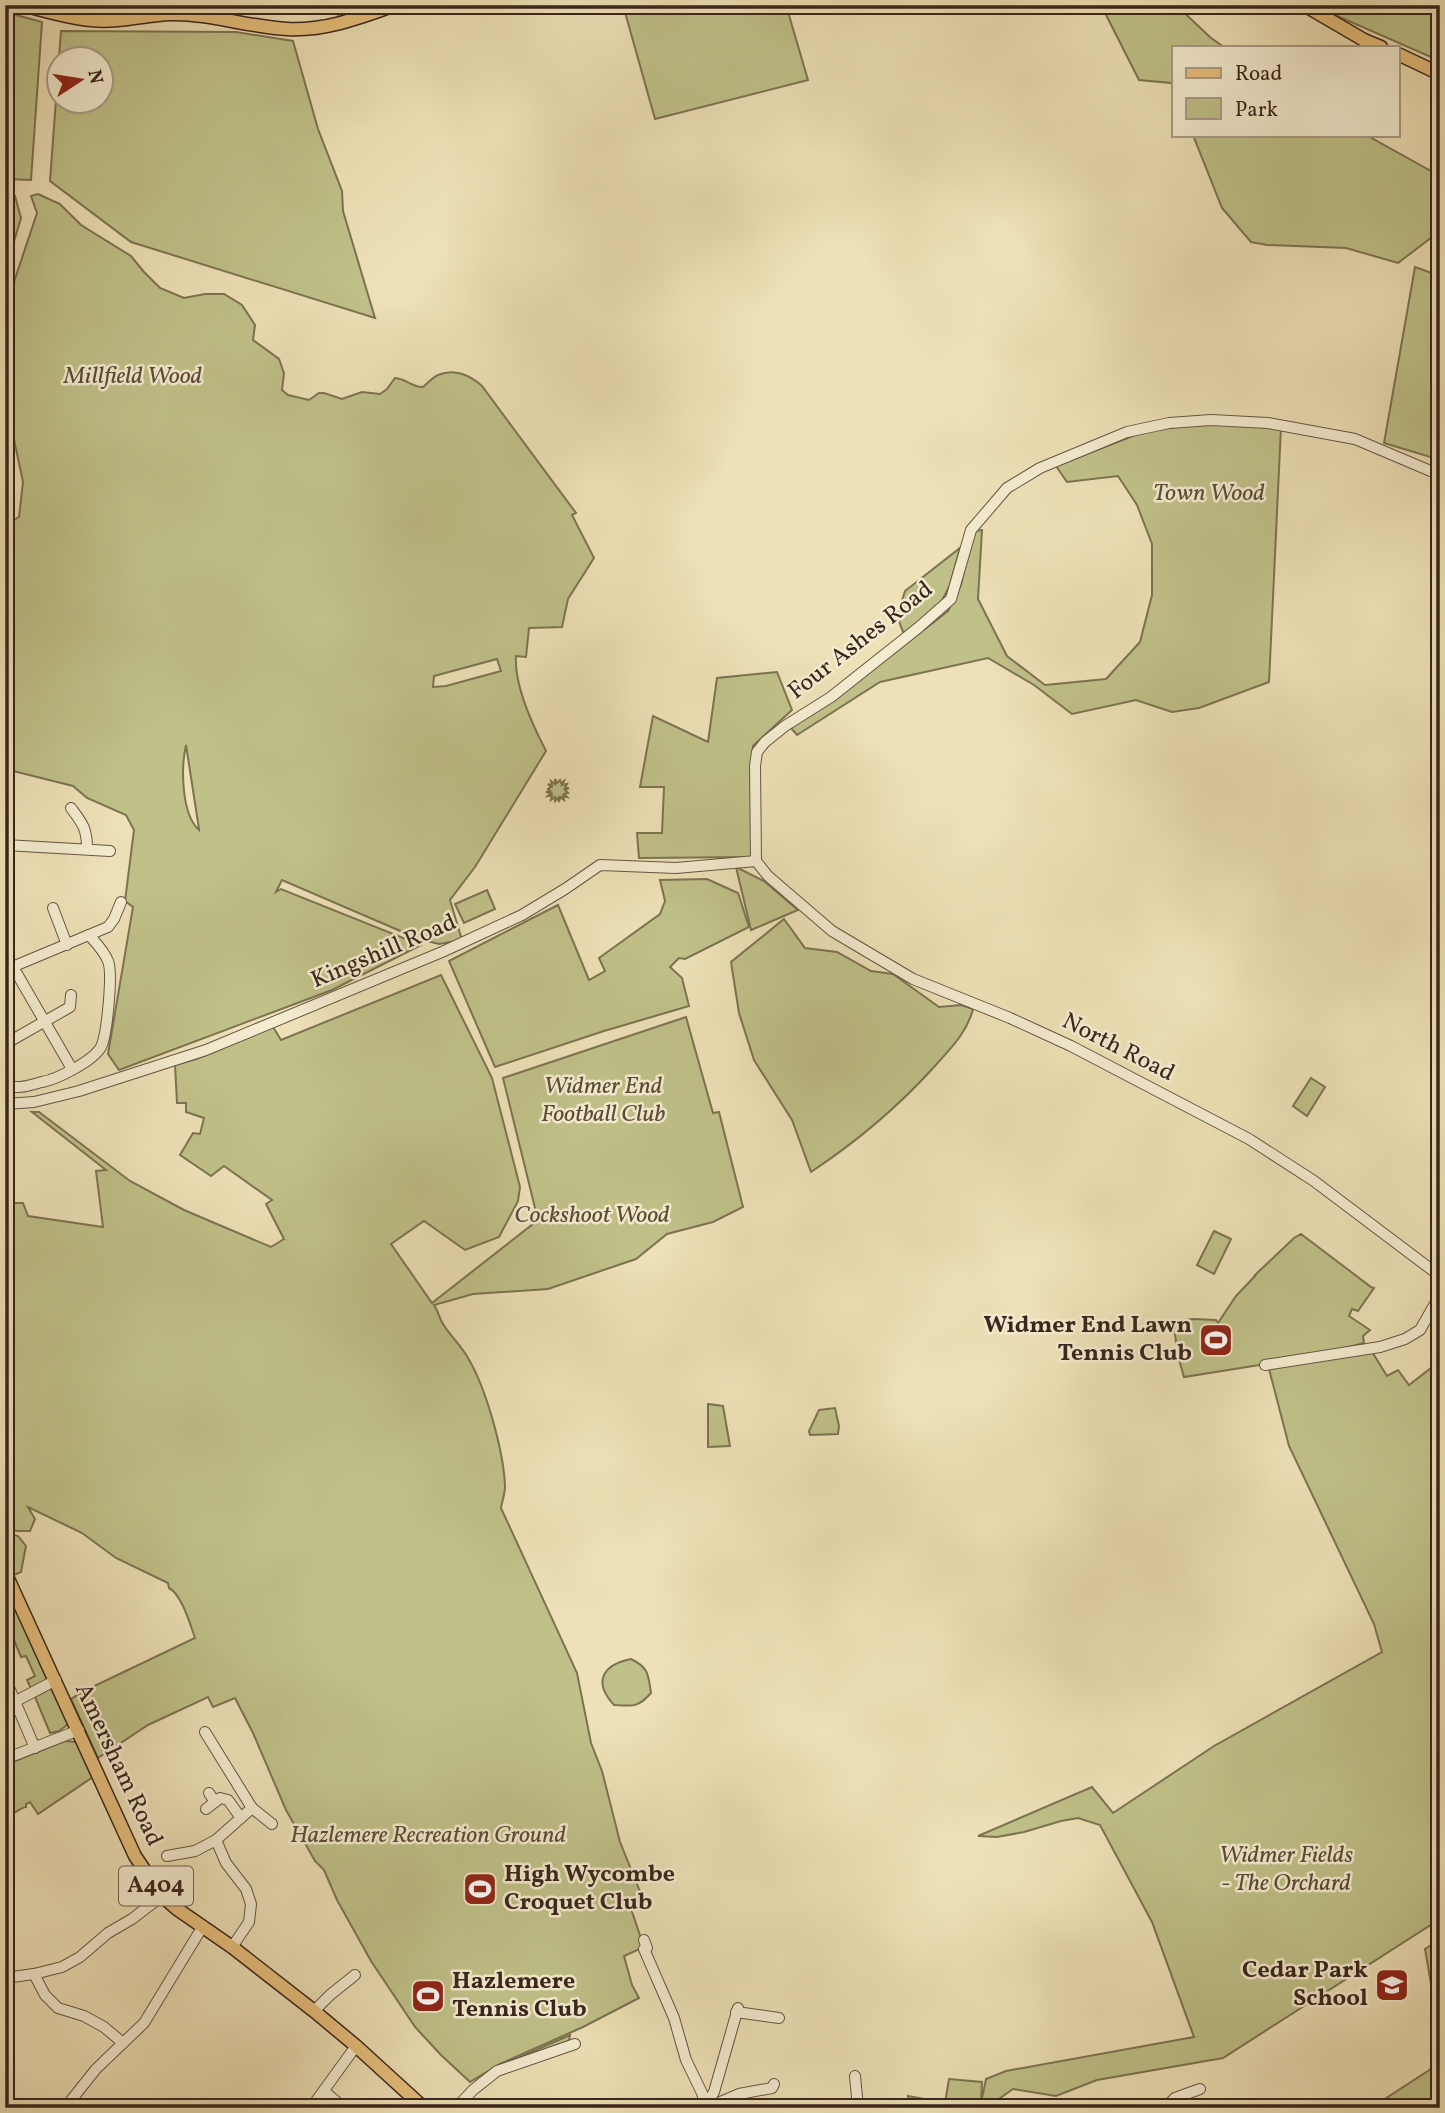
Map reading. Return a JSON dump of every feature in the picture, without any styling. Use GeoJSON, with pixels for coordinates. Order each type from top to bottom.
{"type":"FeatureCollection","features":[{"type":"Feature","properties":{"kind":"main road"},"geometry":{"type":"LineString","coordinates":[[23,5],[90,20],[119,20],[171,14],[205,16],[287,29],[324,28],[395,5]]}},
{"type":"Feature","properties":{"kind":"main road"},"geometry":{"type":"LineString","coordinates":[[1304,5],[1379,46]]}},
{"type":"Feature","properties":{"kind":"main road"},"geometry":{"type":"LineString","coordinates":[[1400,55],[1440,74]]}},
{"type":"Feature","properties":{"kind":"main road","name":"Amersham Road"},"geometry":{"type":"LineString","coordinates":[[5,1572],[135,1856],[162,1896],[314,2011],[424,2108]]}},
{"type":"Feature","properties":{"kind":"street","name":"Four Ashes Road"},"geometry":{"type":"LineString","coordinates":[[756,861],[757,752],[785,726],[831,697],[951,599],[971,530],[1007,488],[1040,467],[1127,432],[1169,423],[1211,420],[1268,423],[1355,439],[1440,475]]}},
{"type":"Feature","properties":{"kind":"street"},"geometry":{"type":"LineString","coordinates":[[71,808],[87,833],[87,848]]}},
{"type":"Feature","properties":{"kind":"street"},"geometry":{"type":"LineString","coordinates":[[5,845],[110,851]]}},
{"type":"Feature","properties":{"kind":"street","name":"North Road"},"geometry":{"type":"LineString","coordinates":[[756,861],[768,876],[832,931],[913,979],[1071,1046],[1249,1139],[1314,1181],[1440,1276]]}},
{"type":"Feature","properties":{"kind":"street","name":"Kingshill Road"},"geometry":{"type":"LineString","coordinates":[[5,1104],[34,1102],[79,1091],[206,1050],[442,952],[522,915],[565,890],[600,865],[676,868],[756,861]]}},
{"type":"Feature","properties":{"kind":"street"},"geometry":{"type":"LineString","coordinates":[[9,968],[108,927],[121,902]]}},
{"type":"Feature","properties":{"kind":"street"},"geometry":{"type":"LineString","coordinates":[[52,908],[67,945]]}},
{"type":"Feature","properties":{"kind":"street"},"geometry":{"type":"LineString","coordinates":[[5,1085],[17,1088],[53,1080],[91,1058],[101,1046],[111,974],[103,952],[89,935]]}},
{"type":"Feature","properties":{"kind":"street"},"geometry":{"type":"LineString","coordinates":[[5,953],[9,968],[72,1069]]}},
{"type":"Feature","properties":{"kind":"street"},"geometry":{"type":"LineString","coordinates":[[5,1044],[70,1007],[71,995]]}},
{"type":"Feature","properties":{"kind":"street"},"geometry":{"type":"LineString","coordinates":[[1265,1365],[1380,1347],[1405,1339],[1420,1330],[1440,1291]]}},
{"type":"Feature","properties":{"kind":"street"},"geometry":{"type":"LineString","coordinates":[[5,1678],[36,1748]]}},
{"type":"Feature","properties":{"kind":"street"},"geometry":{"type":"LineString","coordinates":[[16,1701],[56,1680]]}},
{"type":"Feature","properties":{"kind":"street"},"geometry":{"type":"LineString","coordinates":[[5,1759],[79,1730]]}},
{"type":"Feature","properties":{"kind":"street"},"geometry":{"type":"LineString","coordinates":[[205,1732],[252,1808],[272,1824]]}},
{"type":"Feature","properties":{"kind":"street"},"geometry":{"type":"LineString","coordinates":[[210,1801],[220,1798],[228,1800],[241,1818]]}},
{"type":"Feature","properties":{"kind":"street"},"geometry":{"type":"LineString","coordinates":[[167,1856],[195,1851],[216,1839],[252,1808]]}},
{"type":"Feature","properties":{"kind":"street"},"geometry":{"type":"LineString","coordinates":[[216,1839],[226,1863],[246,1889],[251,1904],[249,1922],[232,1947]]}},
{"type":"Feature","properties":{"kind":"street"},"geometry":{"type":"LineString","coordinates":[[5,1978],[62,1967],[80,1957],[108,1933],[162,1896]]}},
{"type":"Feature","properties":{"kind":"street"},"geometry":{"type":"LineString","coordinates":[[65,2108],[96,2069],[144,2023],[203,1926]]}},
{"type":"Feature","properties":{"kind":"street"},"geometry":{"type":"LineString","coordinates":[[644,1940],[647,1948],[644,1949],[651,1951],[660,1988],[674,2018],[706,2107]]}},
{"type":"Feature","properties":{"kind":"street"},"geometry":{"type":"LineString","coordinates":[[34,1974],[45,1995],[58,2008],[84,2016],[104,2027],[123,2043]]}},
{"type":"Feature","properties":{"kind":"street"},"geometry":{"type":"LineString","coordinates":[[314,2011],[355,1975]]}},
{"type":"Feature","properties":{"kind":"street"},"geometry":{"type":"LineString","coordinates":[[706,2107],[714,2092],[737,2010],[779,2018]]}},
{"type":"Feature","properties":{"kind":"street"},"geometry":{"type":"LineString","coordinates":[[456,2108],[497,2071],[575,2044]]}},
{"type":"Feature","properties":{"kind":"street"},"geometry":{"type":"LineString","coordinates":[[311,2108],[356,2046]]}},
{"type":"Feature","properties":{"kind":"street"},"geometry":{"type":"LineString","coordinates":[[855,2076],[858,2108]]}},
{"type":"Feature","properties":{"kind":"street"},"geometry":{"type":"LineString","coordinates":[[706,2107],[739,2094],[760,2094],[774,2084]]}},
{"type":"Feature","properties":{"kind":"street"},"geometry":{"type":"LineString","coordinates":[[1165,2108],[1175,2098],[1200,2089]]}},
{"type":"Feature","properties":{"kind":"street"},"geometry":{"type":"LineString","coordinates":[[324,2091],[344,2108]]}},
{"type":"Feature","properties":{"kind":"street"},"geometry":{"type":"LineString","coordinates":[[735,2108],[746,2105],[747,2108]]}},
{"type":"Feature","properties":{"kind":"street"},"geometry":{"type":"LineString","coordinates":[[1116,2108],[1137,2108]]}},
{"type":"Feature","properties":{"kind":"green space"},"geometry":{"type":"Polygon","coordinates":[[[60,5],[239,5],[237,14],[230,15],[221,9],[183,8],[98,13],[60,5]]]}},
{"type":"Feature","properties":{"kind":"green space"},"geometry":{"type":"Polygon","coordinates":[[[336,5],[380,5],[339,19],[336,5]]]}},
{"type":"Feature","properties":{"kind":"green space"},"geometry":{"type":"Polygon","coordinates":[[[623,5],[786,5],[808,80],[655,119],[623,5]]]}},
{"type":"Feature","properties":{"kind":"green space"},"geometry":{"type":"Polygon","coordinates":[[[1101,5],[1176,5],[1223,46],[1172,46],[1172,84],[1139,80],[1101,5]]]}},
{"type":"Feature","properties":{"kind":"green space"},"geometry":{"type":"Polygon","coordinates":[[[1334,5],[1440,5],[1440,61],[1328,12],[1334,5]]]}},
{"type":"Feature","properties":{"kind":"green space"},"geometry":{"type":"Polygon","coordinates":[[[5,12],[42,22],[31,180],[5,179],[5,12]]]}},
{"type":"Feature","properties":{"kind":"green space"},"geometry":{"type":"Polygon","coordinates":[[[61,31],[236,32],[293,41],[318,129],[342,191],[343,211],[375,318],[131,242],[50,181],[55,116],[116,116],[116,46],[60,46],[61,31]]]}},
{"type":"Feature","properties":{"kind":"green space"},"geometry":{"type":"Polygon","coordinates":[[[1193,136],[1368,136],[1440,176],[1440,231],[1398,263],[1346,248],[1251,242],[1222,208],[1193,136]]]}},
{"type":"Feature","properties":{"kind":"green space","name":"Millfield Wood"},"geometry":{"type":"Polygon","coordinates":[[[38,194],[60,204],[81,225],[131,256],[160,288],[184,298],[224,294],[242,305],[255,325],[253,340],[279,359],[284,373],[282,390],[288,395],[309,400],[319,393],[342,399],[362,392],[380,394],[395,378],[423,387],[434,377],[450,372],[472,379],[482,386],[576,513],[572,515],[594,558],[568,599],[562,627],[529,628],[526,657],[516,656],[521,692],[546,751],[475,867],[450,900],[462,940],[439,944],[419,939],[282,880],[276,892],[281,889],[421,945],[332,990],[119,1070],[108,1054],[133,907],[125,901],[134,830],[126,815],[87,798],[73,786],[5,769],[5,525],[19,517],[23,482],[12,430],[13,420],[6,419],[5,423],[5,309],[37,213],[31,196],[38,194]],[[497,659],[434,676],[433,687],[501,671],[497,659]],[[186,745],[183,765],[184,790],[189,813],[199,830],[199,829],[186,745]]]}},
{"type":"Feature","properties":{"kind":"green space"},"geometry":{"type":"Polygon","coordinates":[[[5,196],[15,196],[21,218],[5,272],[5,196]]]}},
{"type":"Feature","properties":{"kind":"green space"},"geometry":{"type":"Polygon","coordinates":[[[1415,267],[1440,276],[1440,460],[1384,443],[1415,267]]]}},
{"type":"Feature","properties":{"kind":"green space","name":"Town Wood"},"geometry":{"type":"Polygon","coordinates":[[[1211,422],[1281,427],[1269,682],[1199,708],[1172,712],[1136,700],[1072,714],[1034,685],[988,658],[880,682],[797,735],[790,727],[880,664],[948,611],[961,585],[973,531],[982,530],[978,599],[1007,656],[1045,685],[1106,679],[1140,642],[1152,595],[1152,544],[1137,505],[1118,476],[1067,482],[1056,466],[1143,432],[1211,422]]]}},
{"type":"Feature","properties":{"kind":"green space"},"geometry":{"type":"Polygon","coordinates":[[[960,548],[950,585],[938,608],[909,631],[903,632],[897,616],[905,591],[960,548]]]}},
{"type":"Feature","properties":{"kind":"green space"},"geometry":{"type":"Polygon","coordinates":[[[777,672],[792,710],[753,746],[752,857],[639,858],[637,833],[662,833],[664,787],[640,787],[653,716],[708,742],[717,678],[777,672]]]}},
{"type":"Feature","properties":{"kind":"green space"},"geometry":{"type":"Polygon","coordinates":[[[555,779],[557,783],[564,781],[562,785],[567,784],[565,788],[569,788],[565,790],[568,793],[564,794],[567,797],[563,796],[564,800],[560,797],[559,802],[558,798],[555,801],[555,797],[551,800],[552,795],[548,796],[551,793],[546,792],[550,791],[548,789],[551,787],[548,784],[552,786],[551,781],[555,784],[555,779]]]}},
{"type":"Feature","properties":{"kind":"green space"},"geometry":{"type":"Polygon","coordinates":[[[736,867],[764,881],[798,910],[751,930],[736,867]]]}},
{"type":"Feature","properties":{"kind":"green space"},"geometry":{"type":"Polygon","coordinates":[[[707,879],[738,893],[749,927],[685,959],[679,958],[670,967],[682,978],[689,1006],[495,1067],[449,961],[558,905],[589,980],[605,971],[599,958],[660,914],[665,901],[660,880],[707,879]]]}},
{"type":"Feature","properties":{"kind":"green space"},"geometry":{"type":"Polygon","coordinates":[[[487,890],[495,909],[464,923],[455,904],[487,890]]]}},
{"type":"Feature","properties":{"kind":"green space"},"geometry":{"type":"Polygon","coordinates":[[[784,919],[805,948],[837,952],[871,971],[893,974],[939,1007],[961,1005],[973,1009],[967,1026],[957,1040],[920,1082],[876,1123],[811,1172],[792,1120],[754,1060],[739,1013],[731,962],[784,919]]]}},
{"type":"Feature","properties":{"kind":"green space"},"geometry":{"type":"Polygon","coordinates":[[[441,975],[492,1078],[520,1187],[518,1201],[499,1237],[465,1250],[424,1221],[391,1244],[432,1303],[538,1220],[503,1078],[686,1017],[713,1113],[719,1112],[743,1207],[713,1222],[667,1234],[636,1259],[548,1289],[473,1294],[434,1305],[443,1324],[468,1358],[481,1386],[493,1421],[504,1473],[505,1487],[501,1508],[577,1673],[591,1743],[602,1771],[620,1842],[641,1894],[628,1900],[644,1947],[624,1956],[632,1985],[639,1998],[583,2027],[500,2064],[470,2082],[415,2027],[371,1961],[337,1900],[324,1870],[315,1861],[286,1810],[235,1698],[213,1707],[208,1697],[148,1725],[98,1758],[71,1699],[195,1638],[182,1603],[168,1583],[116,1558],[82,1533],[28,1507],[35,1519],[30,1531],[5,1528],[5,1203],[23,1203],[28,1216],[103,1227],[96,1171],[106,1170],[32,1112],[39,1112],[130,1181],[184,1210],[271,1247],[284,1239],[266,1204],[272,1200],[224,1166],[211,1176],[180,1155],[193,1133],[200,1134],[204,1118],[186,1112],[186,1103],[177,1103],[175,1065],[273,1027],[281,1040],[441,975]]]}},
{"type":"Feature","properties":{"kind":"green space"},"geometry":{"type":"Polygon","coordinates":[[[1311,1078],[1325,1087],[1307,1116],[1293,1106],[1311,1078]]]}},
{"type":"Feature","properties":{"kind":"green space"},"geometry":{"type":"Polygon","coordinates":[[[1214,1231],[1231,1239],[1214,1274],[1197,1265],[1214,1231]]]}},
{"type":"Feature","properties":{"kind":"green space"},"geometry":{"type":"Polygon","coordinates":[[[1301,1234],[1374,1288],[1358,1311],[1352,1309],[1349,1316],[1370,1330],[1363,1336],[1364,1343],[1315,1356],[1184,1377],[1173,1321],[1194,1319],[1216,1320],[1218,1323],[1236,1296],[1256,1275],[1254,1276],[1301,1234]]]}},
{"type":"Feature","properties":{"kind":"green space","name":"Widmer Fields - The Orchard"},"geometry":{"type":"Polygon","coordinates":[[[1371,1350],[1387,1376],[1398,1370],[1409,1385],[1440,1361],[1440,1845],[1432,1847],[1440,1919],[1223,2058],[1097,2080],[1056,2096],[1013,2089],[986,2108],[909,2108],[908,2096],[945,2103],[949,2079],[982,2082],[981,2103],[986,2079],[1006,2071],[1194,2037],[1152,1922],[1100,1825],[1078,1818],[997,1837],[978,1836],[1092,1787],[1113,1813],[1214,1746],[1382,1652],[1374,1624],[1289,1446],[1269,1369],[1371,1350]]]}},
{"type":"Feature","properties":{"kind":"green space"},"geometry":{"type":"Polygon","coordinates":[[[708,1404],[723,1406],[730,1446],[708,1447],[708,1404]]]}},
{"type":"Feature","properties":{"kind":"green space"},"geometry":{"type":"Polygon","coordinates":[[[835,1408],[838,1434],[810,1435],[809,1431],[819,1410],[835,1408]]]}},
{"type":"Feature","properties":{"kind":"green space"},"geometry":{"type":"Polygon","coordinates":[[[5,1532],[18,1536],[26,1546],[21,1572],[14,1575],[5,1561],[5,1532]]]}},
{"type":"Feature","properties":{"kind":"green space"},"geometry":{"type":"Polygon","coordinates":[[[10,1594],[47,1679],[31,1689],[27,1680],[35,1676],[26,1656],[21,1657],[9,1628],[5,1629],[5,1598],[10,1594]]]}},
{"type":"Feature","properties":{"kind":"green space"},"geometry":{"type":"Polygon","coordinates":[[[631,1659],[647,1672],[651,1693],[634,1705],[614,1705],[604,1689],[604,1676],[613,1665],[631,1659]]]}},
{"type":"Feature","properties":{"kind":"green space"},"geometry":{"type":"Polygon","coordinates":[[[53,1689],[68,1720],[67,1725],[59,1731],[50,1733],[35,1697],[53,1689]]]}},
{"type":"Feature","properties":{"kind":"green space"},"geometry":{"type":"Polygon","coordinates":[[[65,1741],[77,1742],[93,1777],[38,1814],[30,1802],[13,1814],[5,1811],[5,1765],[65,1741]]]}},
{"type":"Feature","properties":{"kind":"green space"},"geometry":{"type":"Polygon","coordinates":[[[1440,1940],[1440,2036],[1425,1949],[1440,1940]]]}},
{"type":"Feature","properties":{"kind":"green space"},"geometry":{"type":"Polygon","coordinates":[[[570,2035],[569,2041],[500,2066],[570,2035]]]}},
{"type":"Feature","properties":{"kind":"green space"},"geometry":{"type":"Polygon","coordinates":[[[1440,2063],[1440,2108],[1371,2108],[1440,2063]]]}},
{"type":"Feature","properties":{"kind":"place","name":"Widmer End Lawn Tennis Club"},"geometry":{"type":"Point","coordinates":[1216,1340]}},
{"type":"Feature","properties":{"kind":"place","name":"High Wycombe Croquet Club"},"geometry":{"type":"Point","coordinates":[480,1889]}},
{"type":"Feature","properties":{"kind":"place","name":"Cedar Park School"},"geometry":{"type":"Point","coordinates":[1392,1985]}},
{"type":"Feature","properties":{"kind":"place","name":"Hazlemere Tennis Club"},"geometry":{"type":"Point","coordinates":[428,1996]}},
{"type":"Feature","properties":{"kind":"park label","name":"Widmer End Football Club"},"geometry":{"type":"Point","coordinates":[603,1101]}},
{"type":"Feature","properties":{"kind":"park label","name":"Cockshoot Wood"},"geometry":{"type":"Point","coordinates":[592,1216]}},
{"type":"Feature","properties":{"kind":"park label","name":"Hazlemere Recreation Ground"},"geometry":{"type":"Point","coordinates":[428,1836]}}]}
